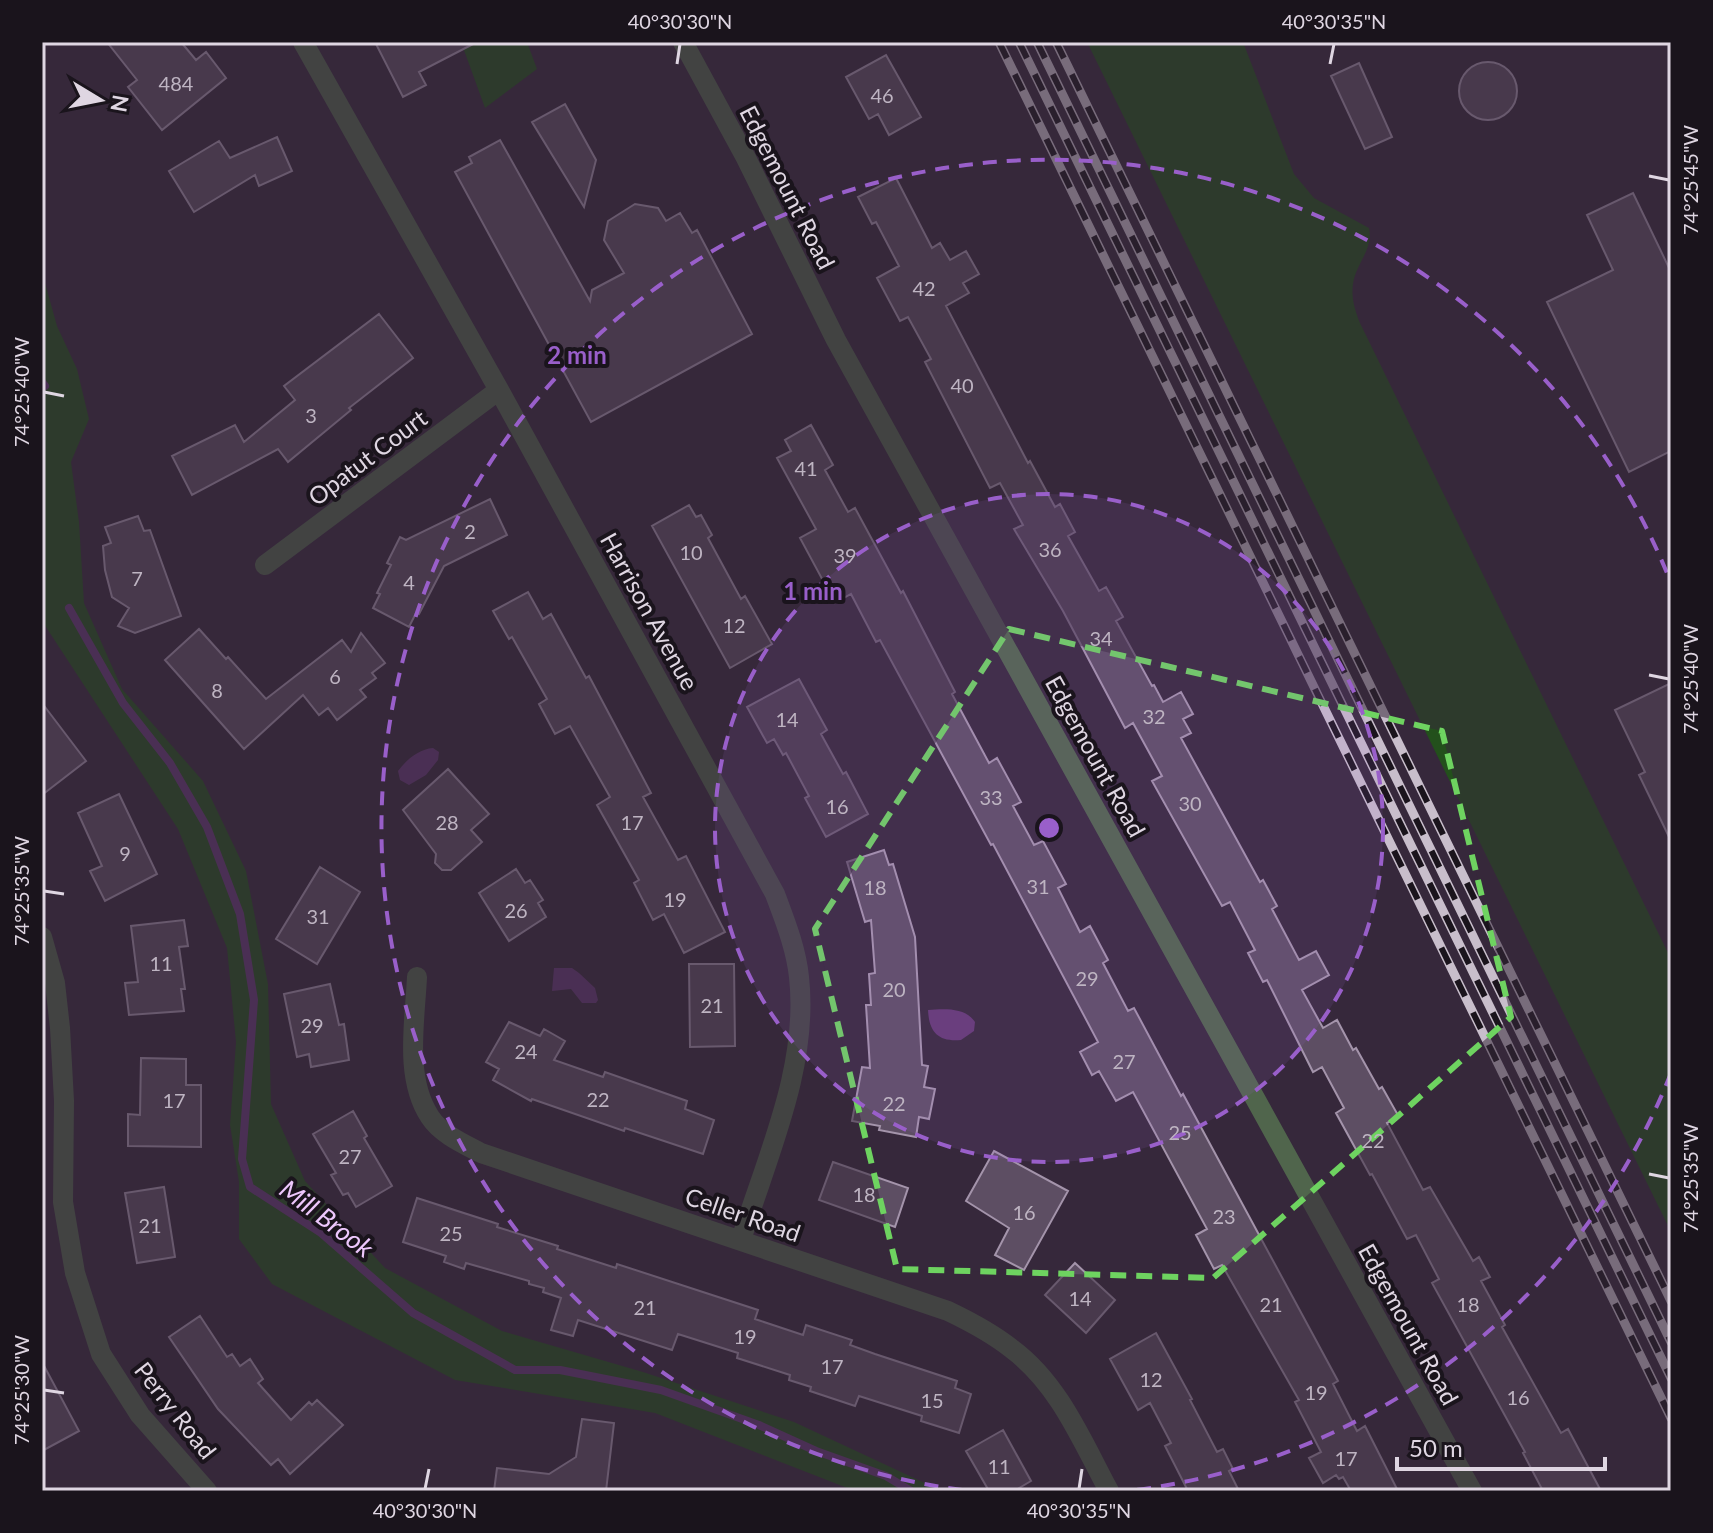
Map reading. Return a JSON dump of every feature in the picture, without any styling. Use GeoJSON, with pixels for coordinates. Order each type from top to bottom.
{"type":"FeatureCollection","features":[{"type":"Feature","properties":{"kind":"street","name":"Harrison Avenue"},"geometry":{"type":"LineString","coordinates":[[303,42],[499,390],[775,894],[790,934],[799,990],[800,1016],[795,1061],[788,1096],[741,1240]]}},
{"type":"Feature","properties":{"kind":"street","name":"Edgemount Road"},"geometry":{"type":"LineString","coordinates":[[683,42],[746,158],[836,340],[1472,1491]]}},
{"type":"Feature","properties":{"kind":"street","name":"Opatut Court"},"geometry":{"type":"LineString","coordinates":[[265,565],[499,390]]}},
{"type":"Feature","properties":{"kind":"street","name":"Perry Road"},"geometry":{"type":"LineString","coordinates":[[42,937],[55,983],[51,1029],[64,1101],[63,1202],[75,1273],[101,1354],[140,1415],[207,1491]]}},
{"type":"Feature","properties":{"kind":"street","name":"Celler Road"},"geometry":{"type":"LineString","coordinates":[[417,977],[414,1062],[419,1095],[431,1119],[454,1139],[481,1153],[948,1311],[984,1329],[1014,1350],[1039,1374],[1060,1401],[1109,1491]]}},
{"type":"Feature","properties":{"kind":"highlighted area"},"geometry":{"type":"Polygon","coordinates":[[[1009,629],[1442,731],[1511,1017],[1213,1278],[897,1269],[815,929],[1009,629]]]}},
{"type":"Feature","properties":{"kind":"green space"},"geometry":{"type":"Polygon","coordinates":[[[461,42],[527,42],[537,69],[485,108],[461,42]]]}},
{"type":"Feature","properties":{"kind":"green space"},"geometry":{"type":"Polygon","coordinates":[[[1087,42],[1243,42],[1294,174],[1314,198],[1369,228],[1369,243],[1353,284],[1354,304],[1360,323],[1671,959],[1671,1232],[1087,42]]]}},
{"type":"Feature","properties":{"kind":"green space"},"geometry":{"type":"Polygon","coordinates":[[[42,272],[57,326],[77,369],[89,419],[71,462],[79,522],[84,603],[122,689],[203,781],[246,871],[268,984],[271,1104],[305,1181],[385,1268],[502,1331],[643,1372],[794,1422],[936,1491],[855,1491],[655,1413],[455,1380],[272,1284],[239,1239],[239,1182],[230,1125],[236,1042],[227,948],[178,829],[42,621],[42,272]]]}},
{"type":"Feature","properties":{"kind":"shaded area"},"geometry":{"type":"Polygon","coordinates":[[[433,748],[439,752],[438,760],[426,775],[409,785],[400,780],[398,771],[405,763],[418,753],[433,748]]]}},
{"type":"Feature","properties":{"kind":"shaded area"},"geometry":{"type":"Polygon","coordinates":[[[554,968],[572,968],[579,973],[595,988],[596,1003],[582,1003],[571,989],[552,991],[554,968]]]}},
{"type":"Feature","properties":{"kind":"shaded area"},"geometry":{"type":"Polygon","coordinates":[[[928,1010],[954,1010],[966,1014],[975,1022],[974,1031],[961,1040],[941,1037],[930,1024],[928,1010]]]}},
{"type":"Feature","properties":{"kind":"building"},"geometry":{"type":"Polygon","coordinates":[[[107,42],[181,42],[196,60],[206,52],[226,78],[162,130],[128,87],[137,80],[107,42]]]}},
{"type":"Feature","properties":{"kind":"building"},"geometry":{"type":"Polygon","coordinates":[[[375,42],[477,42],[419,72],[426,85],[403,97],[375,42]]]}},
{"type":"Feature","properties":{"kind":"building"},"geometry":{"type":"Polygon","coordinates":[[[886,55],[921,117],[889,135],[878,114],[869,119],[846,77],[886,55]]]}},
{"type":"Feature","properties":{"kind":"building"},"geometry":{"type":"Polygon","coordinates":[[[1488,62],[1509,70],[1517,91],[1509,112],[1488,120],[1467,112],[1459,91],[1467,70],[1488,62]]]}},
{"type":"Feature","properties":{"kind":"building"},"geometry":{"type":"Polygon","coordinates":[[[1359,63],[1392,137],[1365,149],[1331,76],[1359,63]]]}},
{"type":"Feature","properties":{"kind":"building"},"geometry":{"type":"Polygon","coordinates":[[[565,104],[596,160],[584,207],[532,122],[565,104]]]}},
{"type":"Feature","properties":{"kind":"building"},"geometry":{"type":"Polygon","coordinates":[[[277,137],[292,171],[259,186],[255,175],[194,212],[169,171],[219,141],[230,158],[277,137]]]}},
{"type":"Feature","properties":{"kind":"building"},"geometry":{"type":"Polygon","coordinates":[[[500,140],[590,301],[592,290],[624,273],[604,240],[608,221],[635,204],[658,208],[666,221],[680,213],[692,233],[697,230],[752,334],[591,422],[455,172],[472,163],[469,157],[500,140]]]}},
{"type":"Feature","properties":{"kind":"building"},"geometry":{"type":"Polygon","coordinates":[[[896,178],[932,248],[940,243],[950,260],[966,251],[979,274],[963,283],[969,293],[946,306],[1028,463],[1030,461],[1055,507],[1060,504],[1075,532],[1068,536],[1099,591],[1106,587],[1123,617],[1116,621],[1152,686],[1163,702],[1181,692],[1193,714],[1183,719],[1191,733],[1181,738],[1260,882],[1263,880],[1277,906],[1272,909],[1299,960],[1316,951],[1329,975],[1302,990],[1323,1028],[1337,1020],[1379,1089],[1382,1087],[1399,1117],[1387,1123],[1423,1190],[1430,1187],[1473,1261],[1479,1257],[1490,1277],[1481,1281],[1505,1325],[1502,1327],[1561,1433],[1568,1429],[1601,1491],[1543,1491],[1525,1452],[1432,1283],[1439,1279],[1416,1235],[1407,1239],[1370,1175],[1336,1113],[1344,1108],[1322,1067],[1313,1072],[1267,980],[1263,982],[1248,953],[1255,950],[1230,902],[1222,906],[1152,781],[1162,776],[1133,723],[1125,728],[1063,611],[1014,529],[1023,525],[1000,483],[990,488],[925,362],[931,359],[908,317],[900,321],[877,278],[899,266],[876,222],[872,224],[858,197],[896,178]]]}},
{"type":"Feature","properties":{"kind":"building"},"geometry":{"type":"Polygon","coordinates":[[[1633,193],[1671,272],[1671,451],[1629,472],[1547,302],[1613,270],[1587,215],[1633,193]]]}},
{"type":"Feature","properties":{"kind":"building"},"geometry":{"type":"Polygon","coordinates":[[[379,314],[413,358],[349,408],[351,410],[288,462],[278,449],[192,495],[172,456],[235,425],[244,442],[295,400],[284,386],[379,314]]]}},
{"type":"Feature","properties":{"kind":"building"},"geometry":{"type":"Polygon","coordinates":[[[811,425],[833,465],[825,470],[848,512],[855,508],[901,593],[903,591],[989,763],[997,758],[1021,802],[1013,806],[1034,845],[1043,841],[1066,884],[1058,888],[1080,932],[1090,926],[1108,960],[1103,963],[1128,1011],[1134,1008],[1181,1096],[1183,1094],[1338,1381],[1333,1384],[1357,1431],[1365,1426],[1398,1491],[1351,1491],[1343,1477],[1339,1479],[1336,1475],[1323,1483],[1309,1458],[1321,1452],[1295,1402],[1299,1400],[1222,1265],[1214,1269],[1196,1235],[1207,1229],[1133,1092],[1116,1101],[1099,1071],[1092,1075],[1080,1052],[1098,1042],[993,844],[880,640],[876,642],[851,594],[835,603],[800,538],[816,529],[777,458],[791,451],[785,440],[811,425]]]}},
{"type":"Feature","properties":{"kind":"building"},"geometry":{"type":"Polygon","coordinates":[[[490,499],[507,535],[444,566],[409,627],[373,608],[391,565],[387,563],[400,537],[406,540],[490,499]]]}},
{"type":"Feature","properties":{"kind":"building"},"geometry":{"type":"Polygon","coordinates":[[[689,505],[696,517],[701,515],[712,535],[708,538],[741,599],[745,596],[772,644],[730,668],[652,526],[689,505]]]}},
{"type":"Feature","properties":{"kind":"building"},"geometry":{"type":"Polygon","coordinates":[[[138,516],[144,531],[150,530],[181,616],[135,633],[118,626],[129,608],[112,597],[103,546],[111,543],[105,527],[138,516]]]}},
{"type":"Feature","properties":{"kind":"building"},"geometry":{"type":"Polygon","coordinates":[[[528,592],[543,619],[551,614],[586,678],[589,676],[651,793],[643,797],[678,860],[686,856],[725,932],[684,953],[664,914],[653,920],[634,883],[639,880],[597,805],[610,797],[570,726],[555,734],[539,704],[547,699],[512,637],[509,639],[493,611],[528,592]]]}},
{"type":"Feature","properties":{"kind":"building"},"geometry":{"type":"Polygon","coordinates":[[[199,629],[266,699],[342,640],[351,652],[361,633],[385,663],[372,673],[376,678],[360,690],[366,697],[337,720],[328,708],[319,715],[303,695],[244,749],[165,660],[199,629]]]}},
{"type":"Feature","properties":{"kind":"building"},"geometry":{"type":"Polygon","coordinates":[[[799,679],[827,730],[821,734],[868,814],[826,837],[786,753],[783,755],[774,739],[767,743],[747,707],[799,679]]]}},
{"type":"Feature","properties":{"kind":"building"},"geometry":{"type":"Polygon","coordinates":[[[1671,683],[1671,841],[1639,775],[1645,772],[1615,710],[1671,683]]]}},
{"type":"Feature","properties":{"kind":"building"},"geometry":{"type":"Polygon","coordinates":[[[42,703],[86,761],[42,795],[42,703]]]}},
{"type":"Feature","properties":{"kind":"building"},"geometry":{"type":"Polygon","coordinates":[[[448,769],[489,814],[471,830],[482,842],[451,870],[442,870],[435,863],[436,854],[403,810],[448,769]]]}},
{"type":"Feature","properties":{"kind":"building"},"geometry":{"type":"Polygon","coordinates":[[[119,794],[157,874],[105,901],[90,871],[102,866],[78,813],[119,794]]]}},
{"type":"Feature","properties":{"kind":"building"},"geometry":{"type":"Polygon","coordinates":[[[884,850],[889,865],[893,864],[915,937],[922,1065],[928,1066],[924,1087],[935,1089],[929,1119],[919,1117],[916,1137],[852,1121],[862,1067],[870,1068],[866,1005],[871,1005],[869,974],[875,973],[871,920],[865,922],[847,862],[884,850]]]}},
{"type":"Feature","properties":{"kind":"building"},"geometry":{"type":"Polygon","coordinates":[[[320,867],[360,892],[317,964],[276,939],[320,867]]]}},
{"type":"Feature","properties":{"kind":"building"},"geometry":{"type":"Polygon","coordinates":[[[516,869],[525,883],[530,880],[543,900],[538,903],[546,917],[509,941],[479,893],[516,869]]]}},
{"type":"Feature","properties":{"kind":"building"},"geometry":{"type":"Polygon","coordinates":[[[184,920],[188,946],[179,947],[185,989],[181,989],[184,1011],[129,1015],[125,983],[138,982],[131,926],[184,920]]]}},
{"type":"Feature","properties":{"kind":"building"},"geometry":{"type":"Polygon","coordinates":[[[689,964],[734,964],[735,1046],[690,1047],[689,964]]]}},
{"type":"Feature","properties":{"kind":"building"},"geometry":{"type":"Polygon","coordinates":[[[330,984],[339,1025],[344,1024],[349,1060],[311,1067],[309,1054],[297,1057],[284,994],[330,984]]]}},
{"type":"Feature","properties":{"kind":"building"},"geometry":{"type":"Polygon","coordinates":[[[509,1022],[540,1036],[544,1029],[565,1041],[554,1060],[603,1077],[605,1072],[687,1101],[685,1109],[714,1120],[703,1154],[531,1101],[493,1080],[499,1069],[486,1062],[509,1022]]]}},
{"type":"Feature","properties":{"kind":"building"},"geometry":{"type":"Polygon","coordinates":[[[141,1058],[186,1059],[186,1085],[201,1085],[201,1147],[128,1146],[128,1114],[140,1115],[141,1058]]]}},
{"type":"Feature","properties":{"kind":"building"},"geometry":{"type":"Polygon","coordinates":[[[353,1111],[367,1136],[364,1138],[392,1186],[356,1207],[348,1193],[343,1195],[331,1175],[336,1173],[313,1134],[353,1111]]]}},
{"type":"Feature","properties":{"kind":"building"},"geometry":{"type":"Polygon","coordinates":[[[994,1151],[1068,1191],[1024,1270],[995,1255],[1009,1228],[966,1201],[994,1151]]]}},
{"type":"Feature","properties":{"kind":"building"},"geometry":{"type":"Polygon","coordinates":[[[833,1162],[908,1188],[895,1227],[819,1200],[833,1162]]]}},
{"type":"Feature","properties":{"kind":"building"},"geometry":{"type":"Polygon","coordinates":[[[164,1187],[175,1257],[137,1263],[125,1193],[164,1187]]]}},
{"type":"Feature","properties":{"kind":"building"},"geometry":{"type":"Polygon","coordinates":[[[417,1198],[498,1224],[497,1227],[558,1246],[557,1249],[616,1268],[617,1264],[758,1310],[755,1319],[803,1335],[806,1325],[852,1340],[850,1345],[957,1381],[955,1388],[971,1394],[959,1433],[921,1421],[922,1416],[859,1396],[855,1406],[810,1391],[811,1387],[789,1380],[790,1375],[737,1358],[738,1353],[678,1334],[672,1350],[578,1320],[573,1336],[551,1330],[561,1298],[543,1292],[544,1288],[529,1284],[529,1281],[466,1263],[464,1269],[444,1262],[446,1256],[403,1242],[417,1198]]]}},
{"type":"Feature","properties":{"kind":"building"},"geometry":{"type":"Polygon","coordinates":[[[1075,1263],[1115,1300],[1086,1333],[1045,1295],[1075,1263]]]}},
{"type":"Feature","properties":{"kind":"building"},"geometry":{"type":"Polygon","coordinates":[[[200,1316],[227,1357],[232,1354],[240,1366],[250,1359],[263,1379],[258,1383],[291,1420],[309,1402],[312,1405],[317,1400],[343,1425],[290,1474],[278,1459],[271,1465],[218,1409],[169,1337],[200,1316]]]}},
{"type":"Feature","properties":{"kind":"building"},"geometry":{"type":"Polygon","coordinates":[[[1156,1333],[1217,1452],[1223,1449],[1239,1491],[1188,1491],[1165,1446],[1171,1443],[1150,1403],[1138,1410],[1110,1359],[1156,1333]]]}},
{"type":"Feature","properties":{"kind":"building"},"geometry":{"type":"Polygon","coordinates":[[[42,1362],[79,1431],[42,1451],[42,1362]]]}},
{"type":"Feature","properties":{"kind":"building"},"geometry":{"type":"Polygon","coordinates":[[[582,1419],[614,1423],[606,1491],[494,1491],[497,1468],[549,1474],[576,1457],[582,1419]]]}},
{"type":"Feature","properties":{"kind":"building"},"geometry":{"type":"Polygon","coordinates":[[[1003,1430],[1031,1481],[1014,1491],[989,1491],[966,1451],[1003,1430]]]}},
{"type":"Feature","properties":{"kind":"waterway","name":"Mill Brook"},"geometry":{"type":"LineString","coordinates":[[42,382],[45,386]]}},
{"type":"Feature","properties":{"kind":"waterway","name":"Mill Brook"},"geometry":{"type":"LineString","coordinates":[[69,608],[123,703],[170,763],[207,827],[240,914],[254,1000],[242,1159],[250,1187],[321,1233],[413,1313],[515,1370],[560,1370],[661,1390],[886,1476],[911,1491]]}},
{"type":"Feature","properties":{"kind":"railway"},"geometry":{"type":"LineString","coordinates":[[999,42],[1671,1418]]}},
{"type":"Feature","properties":{"kind":"railway"},"geometry":{"type":"LineString","coordinates":[[1019,42],[1671,1378]]}},
{"type":"Feature","properties":{"kind":"railway"},"geometry":{"type":"LineString","coordinates":[[1037,42],[1671,1342]]}},
{"type":"Feature","properties":{"kind":"railway"},"geometry":{"type":"LineString","coordinates":[[1056,42],[1671,1301]]}}]}
